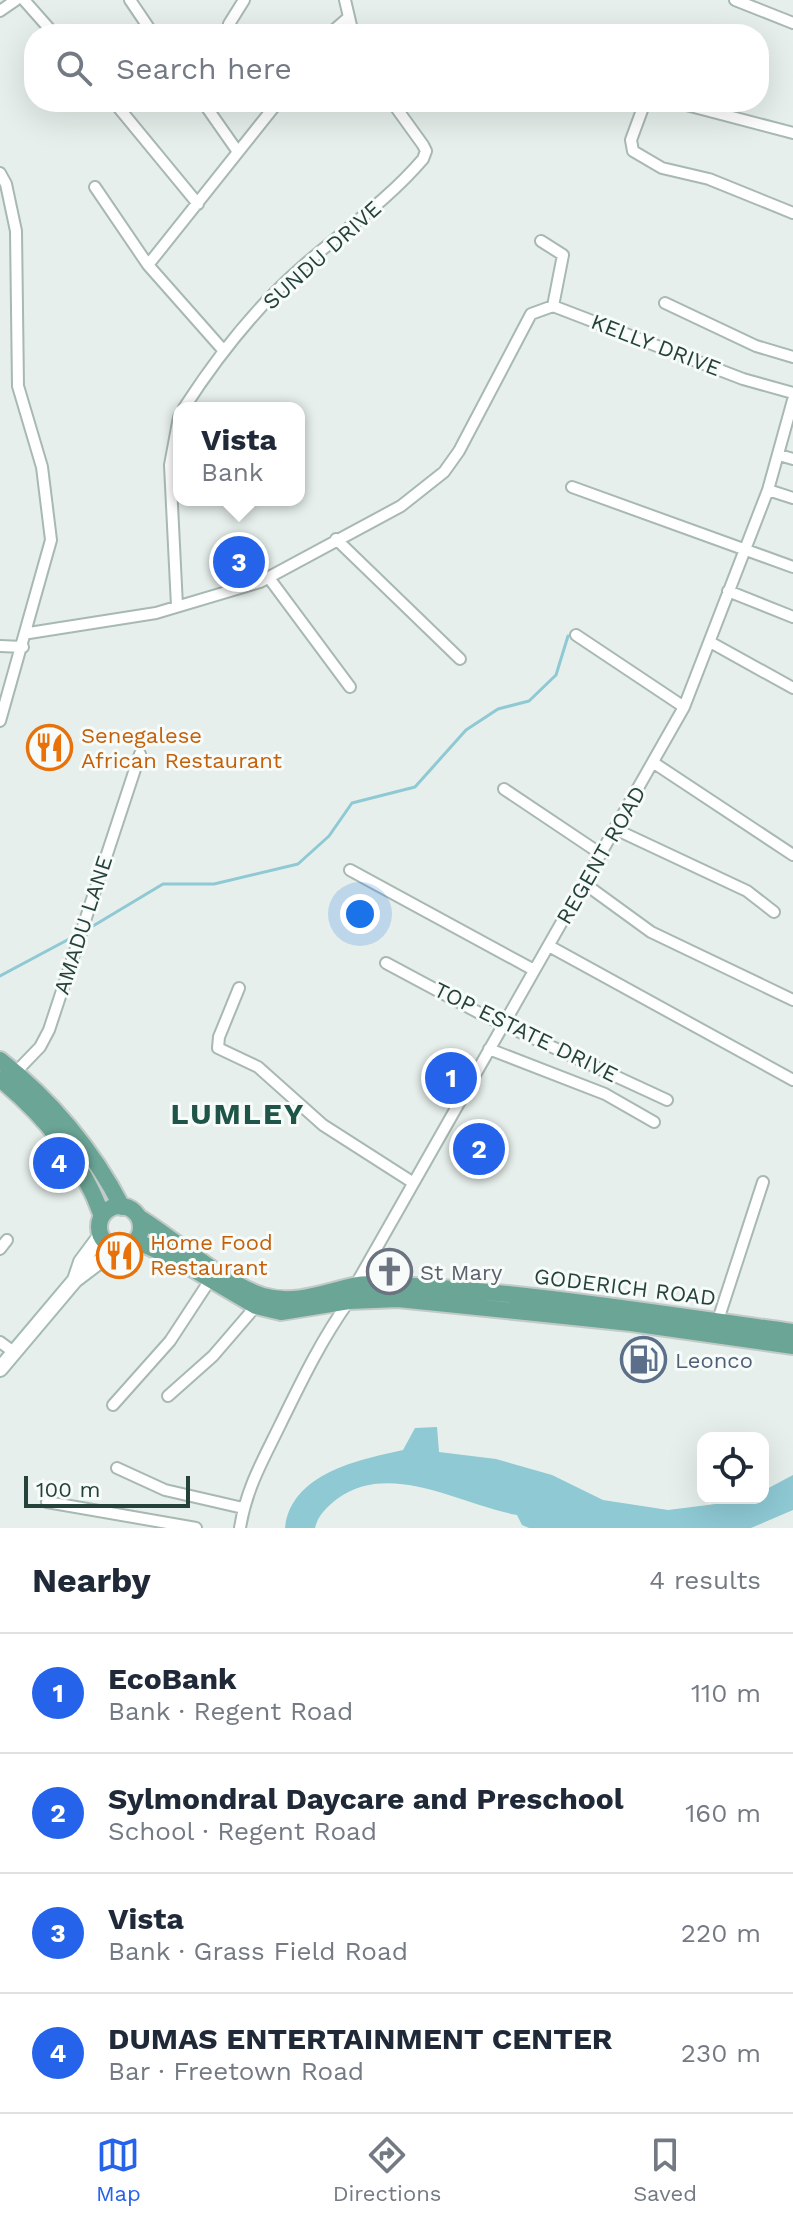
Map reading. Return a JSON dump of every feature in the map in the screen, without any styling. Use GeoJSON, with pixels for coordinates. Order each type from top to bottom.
{"type":"FeatureCollection","features":[{"type":"Feature","properties":{"kind":"main road"},"geometry":{"type":"LineString","coordinates":[[0,1060],[7,1078],[74,1157],[93,1190],[102,1216],[101,1235],[81,1262],[75,1280]]}},
{"type":"Feature","properties":{"kind":"main road"},"geometry":{"type":"LineString","coordinates":[[7,1078],[84,1146],[122,1207]]}},
{"type":"Feature","properties":{"kind":"main road"},"geometry":{"type":"LineString","coordinates":[[0,1369],[75,1280],[117,1248],[136,1241],[140,1218],[129,1208],[122,1207],[102,1216]]}},
{"type":"Feature","properties":{"kind":"main road","name":"GODERICH ROAD"},"geometry":{"type":"LineString","coordinates":[[140,1218],[221,1273],[262,1295],[299,1299],[352,1293],[477,1291],[793,1332]]}},
{"type":"Feature","properties":{"kind":"main road"},"geometry":{"type":"LineString","coordinates":[[101,1235],[117,1248]]}},
{"type":"Feature","properties":{"kind":"main road","name":"GODERICH ROAD"},"geometry":{"type":"LineString","coordinates":[[136,1241],[256,1306],[281,1312],[352,1293],[485,1306],[793,1346]]}},
{"type":"Feature","properties":{"kind":"street"},"geometry":{"type":"LineString","coordinates":[[0,11],[16,0]]}},
{"type":"Feature","properties":{"kind":"street"},"geometry":{"type":"LineString","coordinates":[[24,0],[45,24]]}},
{"type":"Feature","properties":{"kind":"street"},"geometry":{"type":"LineString","coordinates":[[130,0],[146,24]]}},
{"type":"Feature","properties":{"kind":"street"},"geometry":{"type":"LineString","coordinates":[[229,24],[244,0]]}},
{"type":"Feature","properties":{"kind":"street"},"geometry":{"type":"LineString","coordinates":[[345,0],[351,24]]}},
{"type":"Feature","properties":{"kind":"street"},"geometry":{"type":"LineString","coordinates":[[735,0],[793,23]]}},
{"type":"Feature","properties":{"kind":"street"},"geometry":{"type":"LineString","coordinates":[[341,24],[349,17]]}},
{"type":"Feature","properties":{"kind":"street"},"geometry":{"type":"LineString","coordinates":[[122,112],[198,204]]}},
{"type":"Feature","properties":{"kind":"street"},"geometry":{"type":"LineString","coordinates":[[210,112],[238,152]]}},
{"type":"Feature","properties":{"kind":"street"},"geometry":{"type":"LineString","coordinates":[[148,265],[270,112]]}},
{"type":"Feature","properties":{"kind":"street","name":"SUNDU DRIVE"},"geometry":{"type":"LineString","coordinates":[[188,402],[224,351],[300,269],[360,223],[423,159],[426,151],[423,145],[399,112]]}},
{"type":"Feature","properties":{"kind":"street"},"geometry":{"type":"LineString","coordinates":[[641,112],[629,146],[662,168],[709,179],[793,213]]}},
{"type":"Feature","properties":{"kind":"street"},"geometry":{"type":"LineString","coordinates":[[713,112],[793,133]]}},
{"type":"Feature","properties":{"kind":"street"},"geometry":{"type":"LineString","coordinates":[[0,173],[6,184],[16,231],[18,386],[42,467],[50,512],[49,555],[0,721]]}},
{"type":"Feature","properties":{"kind":"street"},"geometry":{"type":"LineString","coordinates":[[95,187],[148,265],[224,351]]}},
{"type":"Feature","properties":{"kind":"street"},"geometry":{"type":"LineString","coordinates":[[29,633],[177,606],[269,578],[401,506],[444,472],[459,451],[531,314],[553,306],[563,255],[541,241]]}},
{"type":"Feature","properties":{"kind":"street"},"geometry":{"type":"LineString","coordinates":[[665,303],[756,346],[793,357]]}},
{"type":"Feature","properties":{"kind":"street","name":"KELLY DRIVE"},"geometry":{"type":"LineString","coordinates":[[553,306],[743,379],[793,393]]}},
{"type":"Feature","properties":{"kind":"street","name":"REGENT ROAD"},"geometry":{"type":"LineString","coordinates":[[240,1528],[250,1484],[320,1344],[617,830],[684,707],[768,490],[793,400]]}},
{"type":"Feature","properties":{"kind":"street"},"geometry":{"type":"LineString","coordinates":[[173,449],[170,465],[177,606]]}},
{"type":"Feature","properties":{"kind":"street"},"geometry":{"type":"LineString","coordinates":[[779,455],[793,459]]}},
{"type":"Feature","properties":{"kind":"street"},"geometry":{"type":"LineString","coordinates":[[572,487],[743,552],[793,567]]}},
{"type":"Feature","properties":{"kind":"street"},"geometry":{"type":"LineString","coordinates":[[768,490],[793,498]]}},
{"type":"Feature","properties":{"kind":"street"},"geometry":{"type":"LineString","coordinates":[[336,539],[460,659]]}},
{"type":"Feature","properties":{"kind":"street"},"geometry":{"type":"LineString","coordinates":[[269,578],[350,687]]}},
{"type":"Feature","properties":{"kind":"street"},"geometry":{"type":"LineString","coordinates":[[728,591],[793,617]]}},
{"type":"Feature","properties":{"kind":"street"},"geometry":{"type":"LineString","coordinates":[[576,635],[684,707]]}},
{"type":"Feature","properties":{"kind":"street"},"geometry":{"type":"LineString","coordinates":[[710,642],[793,688]]}},
{"type":"Feature","properties":{"kind":"street"},"geometry":{"type":"LineString","coordinates":[[0,646],[23,647]]}},
{"type":"Feature","properties":{"kind":"street","name":"AMADU LANE"},"geometry":{"type":"LineString","coordinates":[[7,1078],[40,1047],[49,1030],[140,754]]}},
{"type":"Feature","properties":{"kind":"street"},"geometry":{"type":"LineString","coordinates":[[654,763],[793,855]]}},
{"type":"Feature","properties":{"kind":"street"},"geometry":{"type":"LineString","coordinates":[[504,789],[601,854]]}},
{"type":"Feature","properties":{"kind":"street"},"geometry":{"type":"LineString","coordinates":[[617,830],[747,891],[774,912]]}},
{"type":"Feature","properties":{"kind":"street"},"geometry":{"type":"LineString","coordinates":[[350,870],[534,970]]}},
{"type":"Feature","properties":{"kind":"street"},"geometry":{"type":"LineString","coordinates":[[585,884],[651,932],[793,1000]]}},
{"type":"Feature","properties":{"kind":"street"},"geometry":{"type":"LineString","coordinates":[[549,946],[793,1080]]}},
{"type":"Feature","properties":{"kind":"street","name":"TOP ESTATE DRIVE"},"geometry":{"type":"LineString","coordinates":[[386,963],[503,1024],[667,1100]]}},
{"type":"Feature","properties":{"kind":"street"},"geometry":{"type":"LineString","coordinates":[[239,988],[219,1037],[218,1048],[258,1067],[323,1125],[412,1182]]}},
{"type":"Feature","properties":{"kind":"street"},"geometry":{"type":"LineString","coordinates":[[489,1049],[605,1094],[654,1122]]}},
{"type":"Feature","properties":{"kind":"street"},"geometry":{"type":"LineString","coordinates":[[718,1320],[763,1182]]}},
{"type":"Feature","properties":{"kind":"street"},"geometry":{"type":"LineString","coordinates":[[113,1405],[170,1341],[210,1280]]}},
{"type":"Feature","properties":{"kind":"street"},"geometry":{"type":"LineString","coordinates":[[168,1396],[213,1356],[256,1306]]}},
{"type":"Feature","properties":{"kind":"street"},"geometry":{"type":"LineString","coordinates":[[0,1342],[15,1353]]}},
{"type":"Feature","properties":{"kind":"street"},"geometry":{"type":"LineString","coordinates":[[117,1468],[165,1490],[243,1508]]}},
{"type":"Feature","properties":{"kind":"street"},"geometry":{"type":"LineString","coordinates":[[47,1502],[196,1528]]}},
{"type":"Feature","properties":{"kind":"water"},"geometry":{"type":"Polygon","coordinates":[[[437,1427],[439,1452],[496,1459],[552,1475],[603,1500],[668,1510],[716,1504],[769,1504],[769,1488],[793,1475],[793,1510],[751,1528],[529,1528],[522,1525],[517,1515],[426,1489],[380,1484],[358,1488],[337,1499],[326,1508],[315,1528],[285,1528],[290,1510],[300,1494],[313,1482],[347,1465],[403,1450],[415,1428],[437,1427]]]}},
{"type":"Feature","properties":{"kind":"waterway"},"geometry":{"type":"LineString","coordinates":[[88,929],[163,884],[214,884],[298,864],[329,836],[352,803],[415,787],[466,730],[498,709],[529,701],[556,675],[568,636]]}},
{"type":"Feature","properties":{"kind":"waterway"},"geometry":{"type":"LineString","coordinates":[[0,976],[71,938]]}},
{"type":"Feature","properties":{"kind":"place","name":"Vista"},"geometry":{"type":"Point","coordinates":[239,562]}},
{"type":"Feature","properties":{"kind":"place","name":"Senegalese African Restaurant"},"geometry":{"type":"Point","coordinates":[50,748]}},
{"type":"Feature","properties":{"kind":"place","name":"EcoBank"},"geometry":{"type":"Point","coordinates":[451,1078]}},
{"type":"Feature","properties":{"kind":"place","name":"Sylmondral Daycare and Preschool"},"geometry":{"type":"Point","coordinates":[479,1149]}},
{"type":"Feature","properties":{"kind":"place","name":"DUMAS ENTERTAINMENT CENTER"},"geometry":{"type":"Point","coordinates":[59,1163]}},
{"type":"Feature","properties":{"kind":"place","name":"Home Food Restaurant"},"geometry":{"type":"Point","coordinates":[119,1255]}},
{"type":"Feature","properties":{"kind":"place","name":"St Mary"},"geometry":{"type":"Point","coordinates":[389,1272]}},
{"type":"Feature","properties":{"kind":"place","name":"Leonco"},"geometry":{"type":"Point","coordinates":[644,1360]}},
{"type":"Feature","properties":{"kind":"district","name":"LUMLEY"},"geometry":{"type":"Point","coordinates":[238,1113]}}]}
